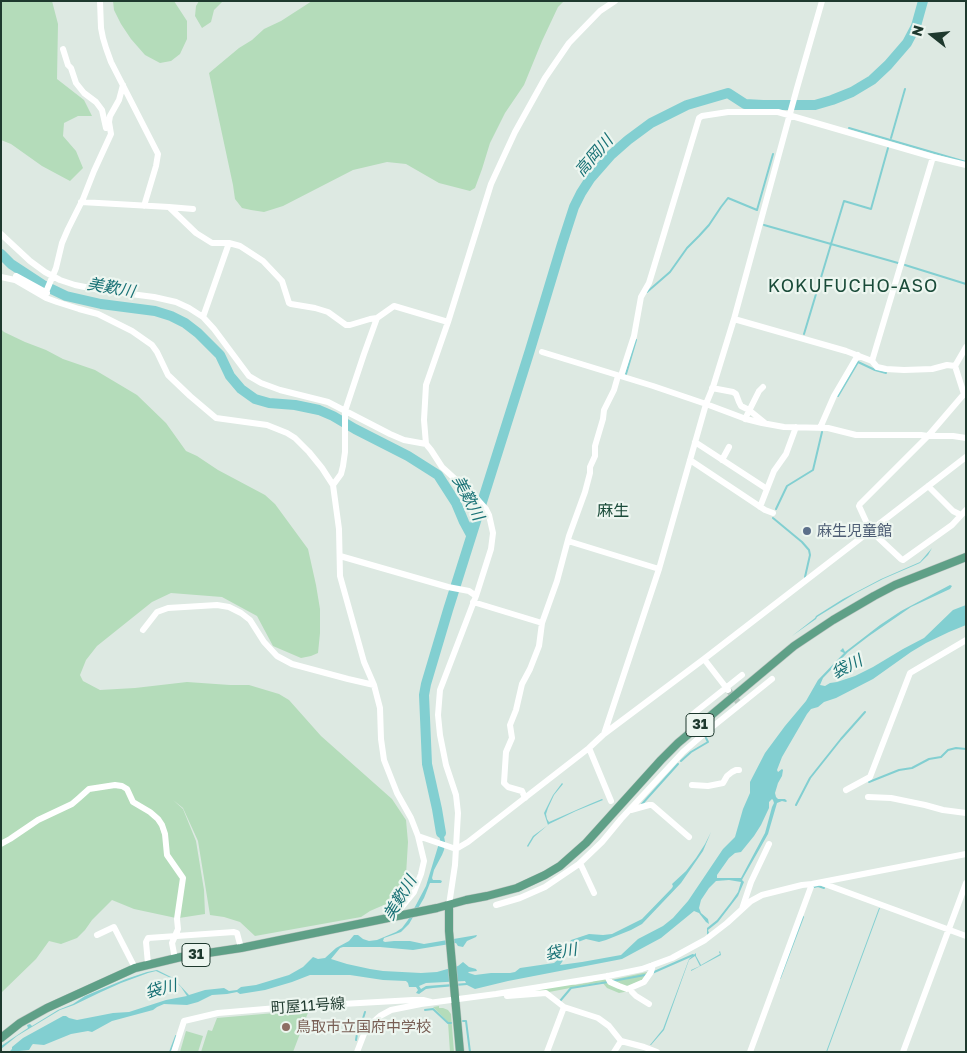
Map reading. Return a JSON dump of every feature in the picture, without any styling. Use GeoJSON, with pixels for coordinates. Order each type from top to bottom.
{"type":"FeatureCollection","features":[{"type":"Feature","properties":{"kind":"main road","name":"31"},"geometry":{"type":"LineString","coordinates":[[1,1038],[20,1023],[47,1008],[134,968],[433,909],[516,888],[545,875],[560,866],[586,842],[678,743],[794,646],[833,620],[895,585],[966,556]]}},
{"type":"Feature","properties":{"kind":"main road"},"geometry":{"type":"LineString","coordinates":[[449,904],[454,999],[460,1052]]}},
{"type":"Feature","properties":{"kind":"street"},"geometry":{"type":"LineString","coordinates":[[100,1],[103,38],[112,62],[158,154],[144,206]]}},
{"type":"Feature","properties":{"kind":"street"},"geometry":{"type":"LineString","coordinates":[[449,904],[456,849],[458,813],[456,795],[446,765],[440,735],[438,715],[440,690],[475,599],[491,549],[493,533],[489,515],[477,499],[442,467],[426,444],[424,420],[426,385],[448,322],[491,184],[515,132],[545,78],[569,43],[600,11],[615,1]]}},
{"type":"Feature","properties":{"kind":"street"},"geometry":{"type":"LineString","coordinates":[[604,734],[659,568],[706,404],[734,319],[822,1]]}},
{"type":"Feature","properties":{"kind":"street"},"geometry":{"type":"LineString","coordinates":[[63,49],[76,83],[102,110],[108,142]]}},
{"type":"Feature","properties":{"kind":"street"},"geometry":{"type":"LineString","coordinates":[[46,291],[56,268],[62,243],[111,134],[110,116],[119,100],[123,85]]}},
{"type":"Feature","properties":{"kind":"street"},"geometry":{"type":"LineString","coordinates":[[525,798],[522,791],[504,783],[506,752],[511,741],[510,725],[516,710],[522,684],[539,646],[542,623],[558,581],[568,541],[595,456],[604,410],[620,376],[634,336],[641,297],[649,284],[699,118],[728,112],[764,111],[790,113],[933,157],[966,165]]}},
{"type":"Feature","properties":{"kind":"street"},"geometry":{"type":"LineString","coordinates":[[872,361],[933,157]]}},
{"type":"Feature","properties":{"kind":"street"},"geometry":{"type":"LineString","coordinates":[[82,202],[194,209]]}},
{"type":"Feature","properties":{"kind":"street"},"geometry":{"type":"LineString","coordinates":[[169,207],[196,233],[212,243],[228,243],[240,246],[263,261],[282,281],[289,303],[328,312],[346,325],[377,318],[394,306],[448,322]]}},
{"type":"Feature","properties":{"kind":"street"},"geometry":{"type":"LineString","coordinates":[[1,234],[52,278],[100,290],[176,302],[189,308],[203,317],[214,329],[248,376],[261,383],[280,390],[328,402],[404,440],[426,444]]}},
{"type":"Feature","properties":{"kind":"street"},"geometry":{"type":"LineString","coordinates":[[203,317],[228,243]]}},
{"type":"Feature","properties":{"kind":"street"},"geometry":{"type":"LineString","coordinates":[[12,279],[15,276],[77,309]]}},
{"type":"Feature","properties":{"kind":"street"},"geometry":{"type":"LineString","coordinates":[[1,277],[12,279],[46,298],[98,314],[132,331],[152,345],[168,375],[216,418],[267,425],[295,438],[322,468],[333,485],[340,529],[340,576],[364,662],[374,684],[380,708],[384,760],[397,792],[411,818],[424,861],[414,892],[396,916]]}},
{"type":"Feature","properties":{"kind":"street"},"geometry":{"type":"LineString","coordinates":[[333,485],[341,474],[343,466],[346,411],[377,318]]}},
{"type":"Feature","properties":{"kind":"street"},"geometry":{"type":"LineString","coordinates":[[734,319],[846,351],[872,361],[877,367],[886,369],[932,369],[947,365],[955,366]]}},
{"type":"Feature","properties":{"kind":"street"},"geometry":{"type":"LineString","coordinates":[[964,513],[952,525],[903,560],[870,530],[859,506],[928,436],[965,394],[955,366],[966,347]]}},
{"type":"Feature","properties":{"kind":"street"},"geometry":{"type":"LineString","coordinates":[[542,352],[706,404],[745,419],[766,424],[828,428],[856,435],[921,435],[966,438]]}},
{"type":"Feature","properties":{"kind":"street"},"geometry":{"type":"LineString","coordinates":[[820,428],[834,396],[858,356]]}},
{"type":"Feature","properties":{"kind":"street"},"geometry":{"type":"LineString","coordinates":[[745,419],[759,391],[763,387]]}},
{"type":"Feature","properties":{"kind":"street"},"geometry":{"type":"LineString","coordinates":[[712,388],[733,392],[736,394],[741,406],[766,424]]}},
{"type":"Feature","properties":{"kind":"street"},"geometry":{"type":"LineString","coordinates":[[760,507],[774,471],[786,454],[796,427]]}},
{"type":"Feature","properties":{"kind":"street"},"geometry":{"type":"LineString","coordinates":[[695,442],[767,489]]}},
{"type":"Feature","properties":{"kind":"street"},"geometry":{"type":"LineString","coordinates":[[722,460],[729,448]]}},
{"type":"Feature","properties":{"kind":"street"},"geometry":{"type":"LineString","coordinates":[[418,836],[456,849],[468,842],[589,748],[604,734],[966,457]]}},
{"type":"Feature","properties":{"kind":"street"},"geometry":{"type":"LineString","coordinates":[[690,460],[760,507],[773,513]]}},
{"type":"Feature","properties":{"kind":"street"},"geometry":{"type":"LineString","coordinates":[[928,486],[953,511],[964,513]]}},
{"type":"Feature","properties":{"kind":"street"},"geometry":{"type":"LineString","coordinates":[[568,541],[659,568]]}},
{"type":"Feature","properties":{"kind":"street"},"geometry":{"type":"LineString","coordinates":[[340,556],[448,587],[469,591],[475,599],[542,623]]}},
{"type":"Feature","properties":{"kind":"street"},"geometry":{"type":"LineString","coordinates":[[142,630],[157,612],[168,608],[217,605],[229,607],[241,612],[250,620],[264,642],[277,656],[292,664],[374,684]]}},
{"type":"Feature","properties":{"kind":"street"},"geometry":{"type":"LineString","coordinates":[[846,790],[870,777],[910,673],[966,640]]}},
{"type":"Feature","properties":{"kind":"street"},"geometry":{"type":"LineString","coordinates":[[704,659],[728,689]]}},
{"type":"Feature","properties":{"kind":"street"},"geometry":{"type":"LineString","coordinates":[[693,714],[728,689],[742,676]]}},
{"type":"Feature","properties":{"kind":"street"},"geometry":{"type":"LineString","coordinates":[[496,905],[520,898],[550,884],[580,863],[602,842],[684,752],[739,703],[772,679]]}},
{"type":"Feature","properties":{"kind":"street"},"geometry":{"type":"LineString","coordinates":[[589,748],[611,801]]}},
{"type":"Feature","properties":{"kind":"street"},"geometry":{"type":"LineString","coordinates":[[692,785],[708,786],[723,783],[727,776],[739,770]]}},
{"type":"Feature","properties":{"kind":"street"},"geometry":{"type":"LineString","coordinates":[[1,844],[38,820],[72,804],[89,789],[115,785],[122,786],[133,802],[150,812],[162,825],[167,855],[183,878],[177,919],[178,929],[172,943],[175,959]]}},
{"type":"Feature","properties":{"kind":"street"},"geometry":{"type":"LineString","coordinates":[[868,797],[891,798],[925,804],[943,810],[966,813]]}},
{"type":"Feature","properties":{"kind":"street"},"geometry":{"type":"LineString","coordinates":[[630,810],[649,805],[652,806],[689,837]]}},
{"type":"Feature","properties":{"kind":"street"},"geometry":{"type":"LineString","coordinates":[[742,910],[751,882],[769,844]]}},
{"type":"Feature","properties":{"kind":"street"},"geometry":{"type":"LineString","coordinates":[[359,1051],[364,1034],[372,1023],[391,1010],[642,969],[672,958],[705,940],[751,901],[762,895],[802,885],[966,854]]}},
{"type":"Feature","properties":{"kind":"street"},"geometry":{"type":"LineString","coordinates":[[580,863],[594,893]]}},
{"type":"Feature","properties":{"kind":"street"},"geometry":{"type":"LineString","coordinates":[[821,882],[966,936]]}},
{"type":"Feature","properties":{"kind":"street"},"geometry":{"type":"LineString","coordinates":[[903,1052],[966,883]]}},
{"type":"Feature","properties":{"kind":"street"},"geometry":{"type":"LineString","coordinates":[[750,1052],[812,884]]}},
{"type":"Feature","properties":{"kind":"street"},"geometry":{"type":"LineString","coordinates":[[97,935],[114,927],[134,968]]}},
{"type":"Feature","properties":{"kind":"street"},"geometry":{"type":"LineString","coordinates":[[148,964],[146,939],[148,938],[234,932],[241,948]]}},
{"type":"Feature","properties":{"kind":"street"},"geometry":{"type":"LineString","coordinates":[[607,976],[610,982],[627,989],[644,982],[651,972],[653,965]]}},
{"type":"Feature","properties":{"kind":"street"},"geometry":{"type":"LineString","coordinates":[[630,988],[636,996],[649,1004]]}},
{"type":"Feature","properties":{"kind":"street"},"geometry":{"type":"LineString","coordinates":[[496,994],[507,996],[546,993],[564,1007],[598,1018],[621,1041],[657,1052]]}},
{"type":"Feature","properties":{"kind":"street","name":"町屋11号線"},"geometry":{"type":"LineString","coordinates":[[174,1052],[184,1021],[218,1013],[423,1000],[432,1003]]}},
{"type":"Feature","properties":{"kind":"street"},"geometry":{"type":"LineString","coordinates":[[547,1052],[564,1007]]}},
{"type":"Feature","properties":{"kind":"street"},"geometry":{"type":"LineString","coordinates":[[614,1052],[621,1041]]}},
{"type":"Feature","properties":{"kind":"green space"},"geometry":{"type":"Polygon","coordinates":[[[1,1],[52,1],[58,24],[57,79],[84,100],[92,116],[78,116],[64,123],[63,136],[76,151],[83,168],[70,181],[42,166],[11,144],[1,140],[1,1]]]}},
{"type":"Feature","properties":{"kind":"green space"},"geometry":{"type":"Polygon","coordinates":[[[113,1],[174,1],[187,21],[187,39],[180,54],[171,61],[160,63],[145,55],[121,24],[114,10],[113,1]]]}},
{"type":"Feature","properties":{"kind":"green space"},"geometry":{"type":"Polygon","coordinates":[[[199,1],[223,1],[214,10],[211,22],[202,28],[195,16],[196,6],[199,1]]]}},
{"type":"Feature","properties":{"kind":"green space"},"geometry":{"type":"Polygon","coordinates":[[[312,1],[564,1],[558,7],[524,85],[505,113],[490,143],[475,188],[470,191],[439,183],[406,164],[387,162],[353,170],[283,206],[264,212],[242,208],[235,199],[209,73],[264,29],[281,21],[312,1]]]}},
{"type":"Feature","properties":{"kind":"green space"},"geometry":{"type":"Polygon","coordinates":[[[1,329],[63,359],[95,370],[137,395],[166,423],[186,451],[265,495],[275,504],[308,549],[320,609],[318,653],[301,658],[273,646],[257,616],[222,597],[171,593],[152,602],[97,646],[86,660],[80,675],[83,681],[100,690],[187,682],[249,685],[279,694],[289,700],[321,736],[392,799],[406,820],[408,842],[406,875],[400,891],[393,901],[361,917],[255,936],[240,922],[210,915],[198,841],[183,808],[173,800],[183,809],[196,841],[204,890],[205,914],[179,918],[185,878],[170,857],[156,816],[138,804],[125,787],[90,788],[76,799],[1,842],[1,329]]]}},
{"type":"Feature","properties":{"kind":"green space"},"geometry":{"type":"Polygon","coordinates":[[[107,787],[124,789],[156,820],[161,828],[165,844],[181,879],[176,918],[134,909],[112,900],[77,938],[61,944],[49,941],[36,959],[1,993],[1,845],[88,791],[107,787]]]}},
{"type":"Feature","properties":{"kind":"green space"},"geometry":{"type":"Polygon","coordinates":[[[647,972],[644,979],[630,987],[620,985],[611,980],[647,972]]]}},
{"type":"Feature","properties":{"kind":"green space"},"geometry":{"type":"Polygon","coordinates":[[[605,978],[629,991],[619,993],[607,988],[602,982],[549,992],[507,994],[571,984],[575,985],[605,978]]]}},
{"type":"Feature","properties":{"kind":"green space"},"geometry":{"type":"Polygon","coordinates":[[[439,1006],[439,1008],[448,1010],[451,1014],[454,1052],[450,1052],[448,1022],[433,1007],[439,1006]]]}},
{"type":"Feature","properties":{"kind":"green space"},"geometry":{"type":"Polygon","coordinates":[[[309,1010],[293,1052],[201,1052],[208,1030],[212,1031],[217,1018],[309,1010]]]}},
{"type":"Feature","properties":{"kind":"green space"},"geometry":{"type":"Polygon","coordinates":[[[186,1031],[203,1036],[198,1052],[180,1052],[186,1031]]]}},
{"type":"Feature","properties":{"kind":"water"},"geometry":{"type":"Polygon","coordinates":[[[932,548],[920,563],[856,593],[817,617],[792,636],[816,616],[843,599],[881,579],[920,562],[932,548]]]}},
{"type":"Feature","properties":{"kind":"water"},"geometry":{"type":"Polygon","coordinates":[[[950,585],[952,586],[950,589],[911,607],[869,636],[848,652],[823,678],[820,685],[825,686],[855,676],[873,667],[924,638],[953,610],[966,605],[966,625],[926,643],[873,679],[811,709],[782,757],[777,770],[778,772],[783,770],[775,793],[776,797],[787,801],[777,803],[768,834],[742,880],[744,882],[738,896],[718,922],[708,930],[709,933],[707,935],[707,928],[717,920],[731,902],[738,892],[741,882],[729,880],[716,881],[709,888],[701,900],[699,908],[701,913],[708,919],[709,924],[699,913],[694,911],[661,938],[622,959],[475,989],[467,985],[433,988],[426,989],[419,994],[416,993],[418,990],[416,987],[409,987],[406,981],[350,975],[310,975],[265,990],[240,994],[237,992],[212,995],[187,1005],[164,1004],[153,1010],[112,1021],[92,1032],[71,1034],[44,1045],[33,1044],[29,1050],[9,1052],[23,1038],[63,1016],[77,1020],[129,1012],[166,1000],[187,996],[173,979],[156,971],[121,983],[60,1010],[17,1036],[1,1049],[1,1046],[28,1028],[27,1025],[30,1024],[32,1026],[58,1010],[73,1004],[85,996],[147,972],[157,970],[173,978],[189,995],[205,990],[224,988],[229,991],[237,990],[241,987],[256,985],[289,975],[303,967],[313,957],[318,959],[325,958],[336,948],[349,941],[354,935],[369,941],[377,940],[396,932],[408,920],[426,886],[440,840],[437,820],[441,819],[445,842],[444,850],[432,878],[433,880],[442,881],[441,883],[430,883],[409,924],[401,932],[384,938],[383,941],[410,941],[424,944],[477,935],[476,937],[467,941],[463,947],[458,946],[456,943],[413,950],[380,947],[343,947],[331,959],[370,969],[421,973],[437,972],[458,966],[463,962],[469,967],[476,969],[477,971],[468,972],[475,975],[510,973],[520,968],[554,963],[560,958],[571,940],[589,934],[612,934],[642,919],[672,888],[672,884],[686,871],[711,832],[703,851],[681,883],[642,924],[599,942],[586,939],[578,942],[572,947],[560,965],[621,955],[638,939],[663,926],[673,918],[688,901],[723,849],[735,837],[750,793],[750,782],[765,753],[806,701],[818,680],[844,653],[840,651],[843,648],[845,652],[901,611],[950,585]],[[772,799],[754,836],[741,852],[735,853],[729,858],[717,875],[717,878],[741,878],[765,833],[774,803],[772,799]],[[465,981],[426,983],[419,986],[421,989],[426,986],[466,983],[465,981]]]}},
{"type":"Feature","properties":{"kind":"water"},"geometry":{"type":"Polygon","coordinates":[[[562,783],[554,795],[546,814],[549,822],[602,799],[603,800],[576,811],[548,825],[544,813],[553,795],[562,783]]]}},
{"type":"Feature","properties":{"kind":"water"},"geometry":{"type":"Polygon","coordinates":[[[547,826],[534,837],[528,847],[533,836],[547,826]]]}},
{"type":"Feature","properties":{"kind":"water"},"geometry":{"type":"Polygon","coordinates":[[[879,908],[880,908],[826,1052],[879,908]]]}},
{"type":"Feature","properties":{"kind":"water"},"geometry":{"type":"Polygon","coordinates":[[[720,951],[721,955],[691,971],[700,966],[695,956],[689,960],[664,1030],[650,1045],[663,1029],[689,959],[696,953],[701,965],[720,954],[720,951]]]}},
{"type":"Feature","properties":{"kind":"waterway","name":"高岡川"},"geometry":{"type":"LineString","coordinates":[[441,833],[427,764],[424,695],[426,684],[562,244],[574,207],[581,193],[590,179],[611,155],[628,140],[651,123],[687,105],[728,93],[745,104],[815,105],[852,92],[872,80],[907,43],[916,26],[923,1]]}},
{"type":"Feature","properties":{"kind":"waterway"},"geometry":{"type":"LineString","coordinates":[[891,138],[905,89]]}},
{"type":"Feature","properties":{"kind":"waterway"},"geometry":{"type":"LineString","coordinates":[[849,128],[966,162]]}},
{"type":"Feature","properties":{"kind":"waterway"},"geometry":{"type":"LineString","coordinates":[[804,334],[844,201],[871,209],[888,148]]}},
{"type":"Feature","properties":{"kind":"waterway"},"geometry":{"type":"LineString","coordinates":[[647,292],[670,272],[687,248],[709,225],[728,198],[757,210],[773,154]]}},
{"type":"Feature","properties":{"kind":"waterway"},"geometry":{"type":"LineString","coordinates":[[764,225],[898,263]]}},
{"type":"Feature","properties":{"kind":"waterway","name":"美歎川"},"geometry":{"type":"LineString","coordinates":[[1,254],[11,264],[43,285],[66,296],[101,304],[155,311],[171,316],[185,323],[198,333],[220,355],[230,376],[241,389],[255,399],[269,403],[295,405],[319,410],[408,456],[438,475],[456,503],[471,535]]}},
{"type":"Feature","properties":{"kind":"waterway"},"geometry":{"type":"LineString","coordinates":[[905,265],[966,284]]}},
{"type":"Feature","properties":{"kind":"waterway"},"geometry":{"type":"LineString","coordinates":[[626,374],[636,340]]}},
{"type":"Feature","properties":{"kind":"waterway"},"geometry":{"type":"LineString","coordinates":[[838,396],[858,362],[886,373]]}},
{"type":"Feature","properties":{"kind":"waterway"},"geometry":{"type":"LineString","coordinates":[[776,509],[787,486],[813,470],[822,432]]}},
{"type":"Feature","properties":{"kind":"waterway"},"geometry":{"type":"LineString","coordinates":[[773,518],[809,550],[810,555],[805,577]]}},
{"type":"Feature","properties":{"kind":"waterway"},"geometry":{"type":"LineString","coordinates":[[796,805],[810,778],[865,712]]}},
{"type":"Feature","properties":{"kind":"waterway"},"geometry":{"type":"LineString","coordinates":[[681,761],[691,752],[708,742],[706,738]]}},
{"type":"Feature","properties":{"kind":"waterway"},"geometry":{"type":"LineString","coordinates":[[869,782],[899,770],[912,768],[929,759],[941,757],[948,750],[956,748],[966,749]]}},
{"type":"Feature","properties":{"kind":"waterway"},"geometry":{"type":"LineString","coordinates":[[642,804],[678,764]]}},
{"type":"Feature","properties":{"kind":"waterway"},"geometry":{"type":"LineString","coordinates":[[814,887],[824,888]]}},
{"type":"Feature","properties":{"kind":"waterway"},"geometry":{"type":"LineString","coordinates":[[780,978],[803,917]]}},
{"type":"Feature","properties":{"kind":"waterway"},"geometry":{"type":"LineString","coordinates":[[652,973],[693,955]]}},
{"type":"Feature","properties":{"kind":"waterway"},"geometry":{"type":"LineString","coordinates":[[613,981],[645,975]]}},
{"type":"Feature","properties":{"kind":"waterway"},"geometry":{"type":"LineString","coordinates":[[560,1001],[571,988],[608,982]]}},
{"type":"Feature","properties":{"kind":"waterway"},"geometry":{"type":"LineString","coordinates":[[425,1010],[433,1009],[448,1023],[451,1023]]}},
{"type":"Feature","properties":{"kind":"waterway"},"geometry":{"type":"LineString","coordinates":[[361,1025],[365,1012]]}},
{"type":"Feature","properties":{"kind":"waterway"},"geometry":{"type":"LineString","coordinates":[[463,1021],[466,1021],[470,1052]]}},
{"type":"Feature","properties":{"kind":"waterway"},"geometry":{"type":"LineString","coordinates":[[356,1040],[357,1034]]}},
{"type":"Feature","properties":{"kind":"waterway"},"geometry":{"type":"LineString","coordinates":[[170,1052],[176,1036]]}},
{"type":"Feature","properties":{"kind":"tunnel"},"geometry":{"type":"LineString","coordinates":[[729,691],[738,702]]}},
{"type":"Feature","properties":{"kind":"place","name":"麻生児童館"},"geometry":{"type":"Point","coordinates":[807,531]}},
{"type":"Feature","properties":{"kind":"place","name":"鳥取市立国府中学校"},"geometry":{"type":"Point","coordinates":[286,1027]}},
{"type":"Feature","properties":{"kind":"district","name":"KOKUFUCHO-ASO"},"geometry":{"type":"Point","coordinates":[853,286]}},
{"type":"Feature","properties":{"kind":"district","name":"麻生"},"geometry":{"type":"Point","coordinates":[613,511]}},
{"type":"Feature","properties":{"kind":"water label","name":"袋川"},"geometry":{"type":"Point","coordinates":[847,667]}},
{"type":"Feature","properties":{"kind":"water label","name":"袋川"},"geometry":{"type":"Point","coordinates":[561,952]}},
{"type":"Feature","properties":{"kind":"water label","name":"袋川"},"geometry":{"type":"Point","coordinates":[161,989]}}]}
